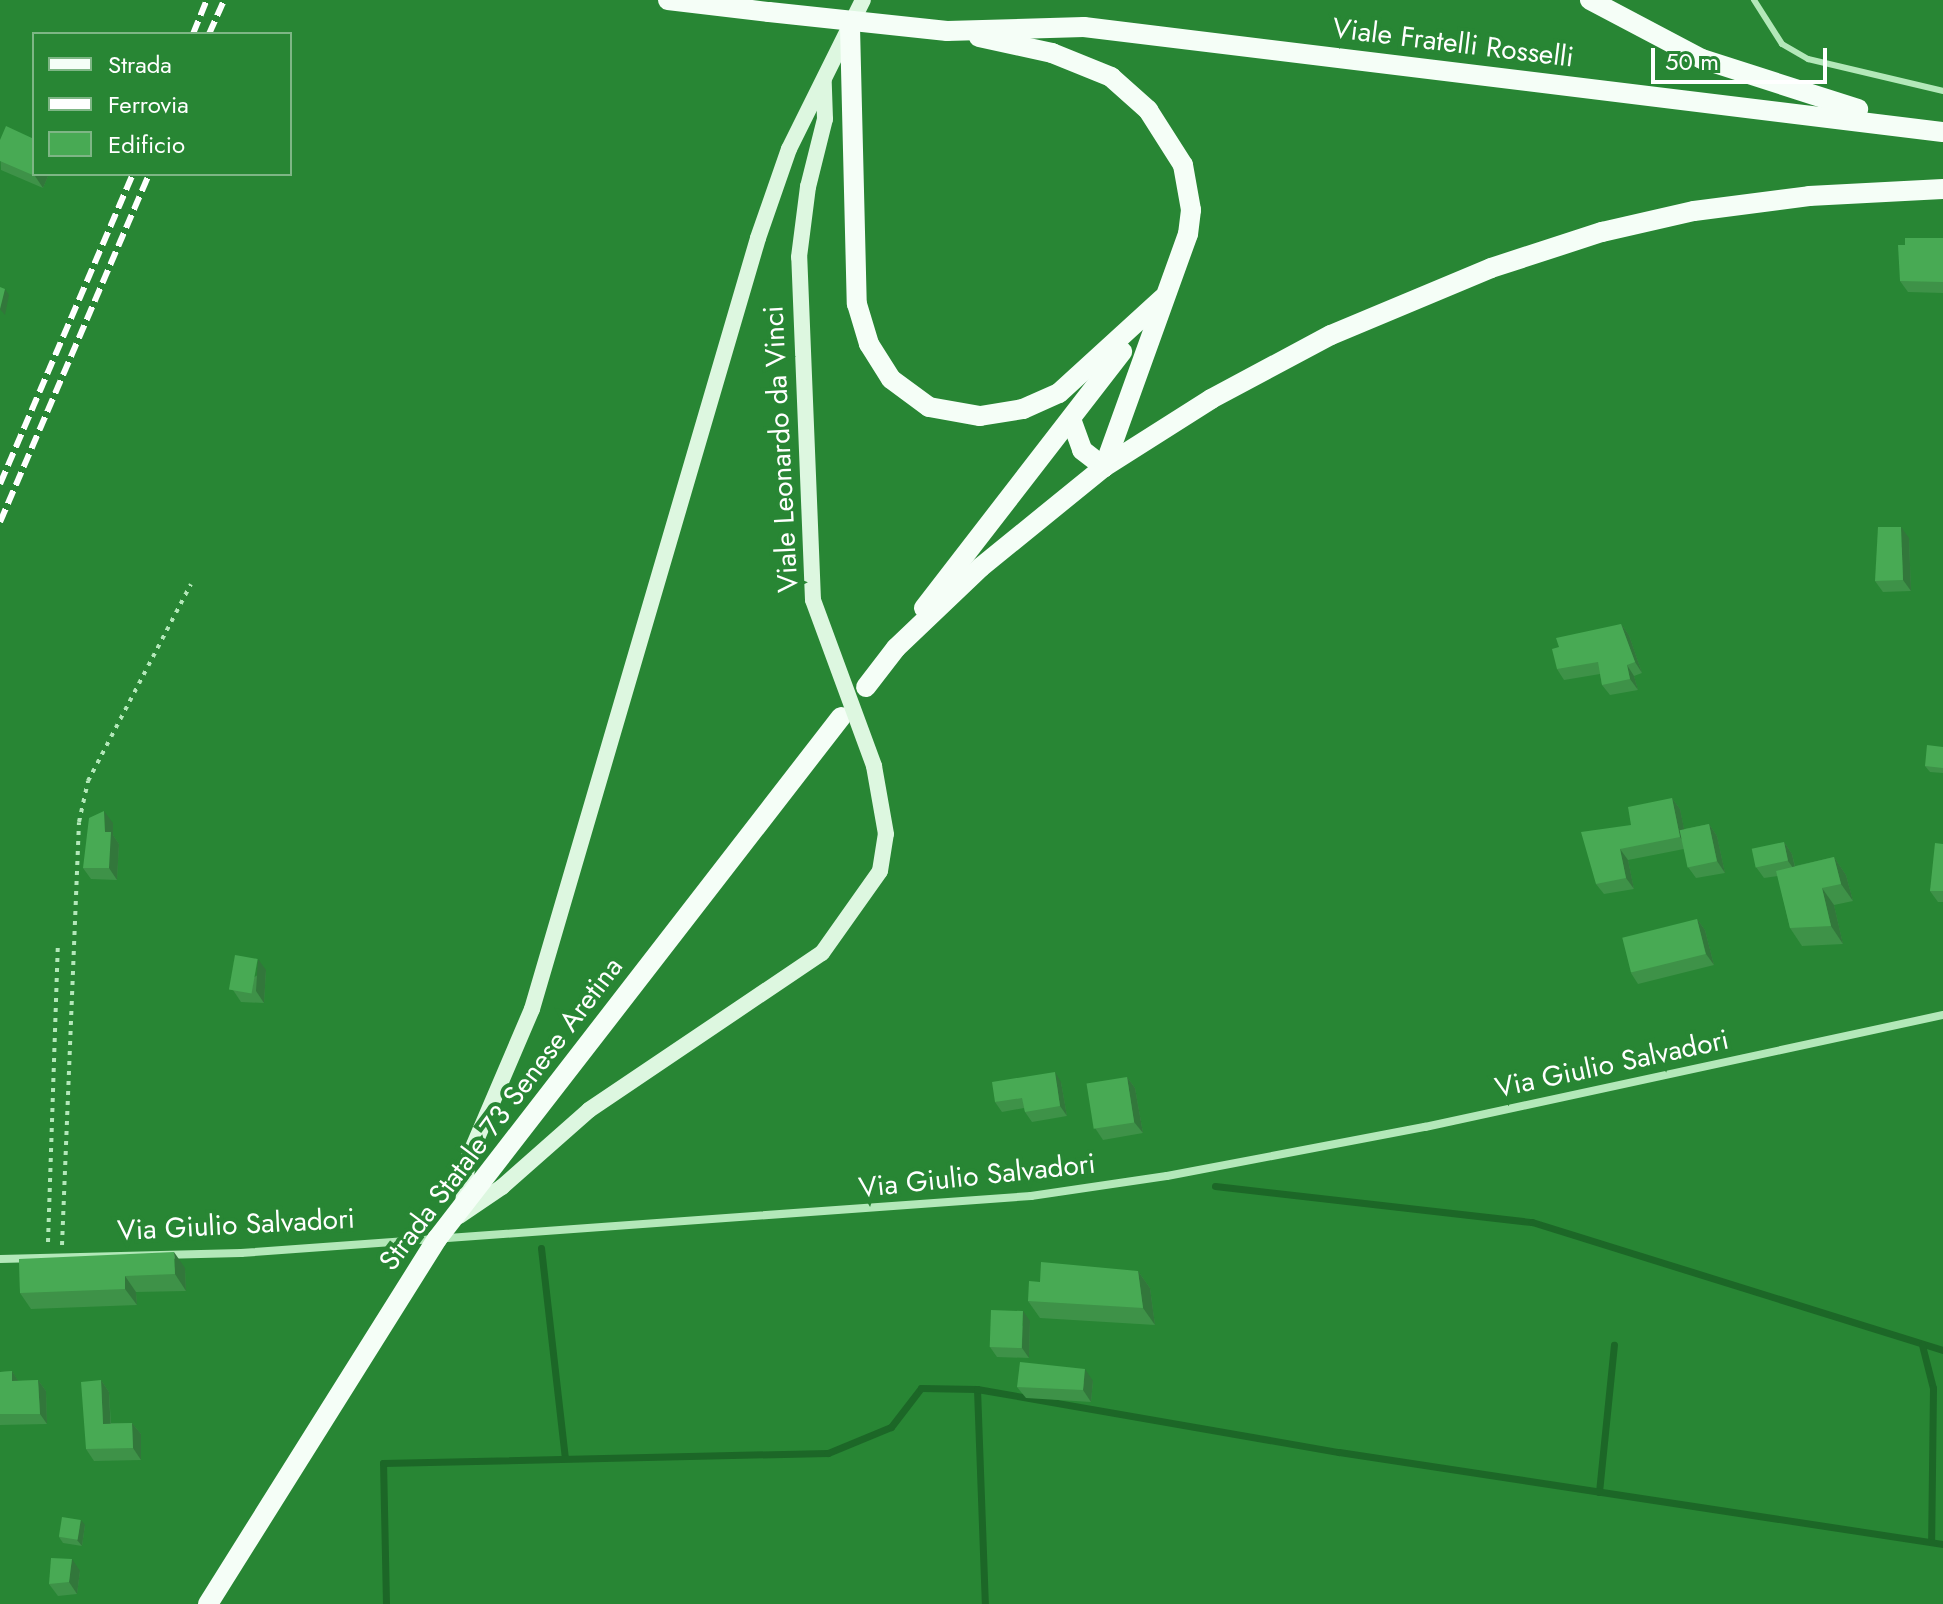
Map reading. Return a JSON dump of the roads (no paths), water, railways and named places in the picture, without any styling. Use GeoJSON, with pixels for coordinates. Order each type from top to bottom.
{"type":"FeatureCollection","features":[{"type":"Feature","properties":{"kind":"main road","name":"Viale Fratelli Rosselli"},"geometry":{"type":"LineString","coordinates":[[668,0],[947,31],[1084,27],[1904,123],[1943,132]]}},
{"type":"Feature","properties":{"kind":"main road","name":"Viale Leonardo da Vinci"},"geometry":{"type":"LineString","coordinates":[[463,1204],[468,1159],[532,1009],[758,238],[789,149],[863,0]]}},
{"type":"Feature","properties":{"kind":"main road"},"geometry":{"type":"LineString","coordinates":[[1590,0],[1702,59],[1904,123]]}},
{"type":"Feature","properties":{"kind":"main road"},"geometry":{"type":"LineString","coordinates":[[850,27],[857,304],[869,344],[891,379],[929,407],[980,416],[1023,409],[1059,393],[1163,298]]}},
{"type":"Feature","properties":{"kind":"main road"},"geometry":{"type":"LineString","coordinates":[[947,31],[1052,53],[1111,77],[1148,110],[1183,165],[1191,210],[1181,262],[1163,298],[1104,467]]}},
{"type":"Feature","properties":{"kind":"main road","name":"Viale Leonardo da Vinci"},"geometry":{"type":"LineString","coordinates":[[443,1232],[502,1187],[589,1110],[822,953],[880,871],[886,834],[874,766],[813,600],[799,257],[808,187],[825,119],[824,75]]}},
{"type":"Feature","properties":{"kind":"main road"},"geometry":{"type":"LineString","coordinates":[[896,648],[1012,539],[1104,467],[1291,354],[1491,268],[1602,232],[1694,211],[1823,195],[1943,189]]}},
{"type":"Feature","properties":{"kind":"main road"},"geometry":{"type":"LineString","coordinates":[[866,687],[961,556],[1163,298]]}},
{"type":"Feature","properties":{"kind":"main road"},"geometry":{"type":"LineString","coordinates":[[1071,419],[1082,450],[1104,467]]}},
{"type":"Feature","properties":{"kind":"main road","name":"Strada Statale 73 Senese Aretina"},"geometry":{"type":"LineString","coordinates":[[208,1604],[443,1232],[841,717]]}},
{"type":"Feature","properties":{"kind":"street","name":"Via Giulio Salvadori"},"geometry":{"type":"LineString","coordinates":[[0,1259],[62,1255],[241,1253],[443,1232],[1031,1196],[1167,1176],[1425,1127],[1943,1015]]}},
{"type":"Feature","properties":{"kind":"lane"},"geometry":{"type":"LineString","coordinates":[[1754,0],[1782,44],[1808,59],[1943,91]]}},
{"type":"Feature","properties":{"kind":"waterway"},"geometry":{"type":"LineString","coordinates":[[1215,1186],[1532,1222],[1943,1350]]}},
{"type":"Feature","properties":{"kind":"waterway"},"geometry":{"type":"LineString","coordinates":[[541,1248],[565,1458]]}},
{"type":"Feature","properties":{"kind":"waterway"},"geometry":{"type":"LineString","coordinates":[[1599,1492],[1614,1345]]}},
{"type":"Feature","properties":{"kind":"waterway"},"geometry":{"type":"LineString","coordinates":[[1922,1345],[1933,1388],[1931,1542]]}},
{"type":"Feature","properties":{"kind":"waterway"},"geometry":{"type":"LineString","coordinates":[[386,1604],[383,1463],[828,1453],[891,1427],[921,1388],[977,1389],[1339,1452],[1943,1544]]}},
{"type":"Feature","properties":{"kind":"waterway"},"geometry":{"type":"LineString","coordinates":[[977,1389],[985,1604]]}},
{"type":"Feature","properties":{"kind":"railway"},"geometry":{"type":"LineString","coordinates":[[194,32],[207,0]]}},
{"type":"Feature","properties":{"kind":"railway"},"geometry":{"type":"LineString","coordinates":[[210,32],[224,0]]}},
{"type":"Feature","properties":{"kind":"railway"},"geometry":{"type":"LineString","coordinates":[[0,484],[132,176]]}},
{"type":"Feature","properties":{"kind":"railway"},"geometry":{"type":"LineString","coordinates":[[0,522],[148,176]]}}]}
